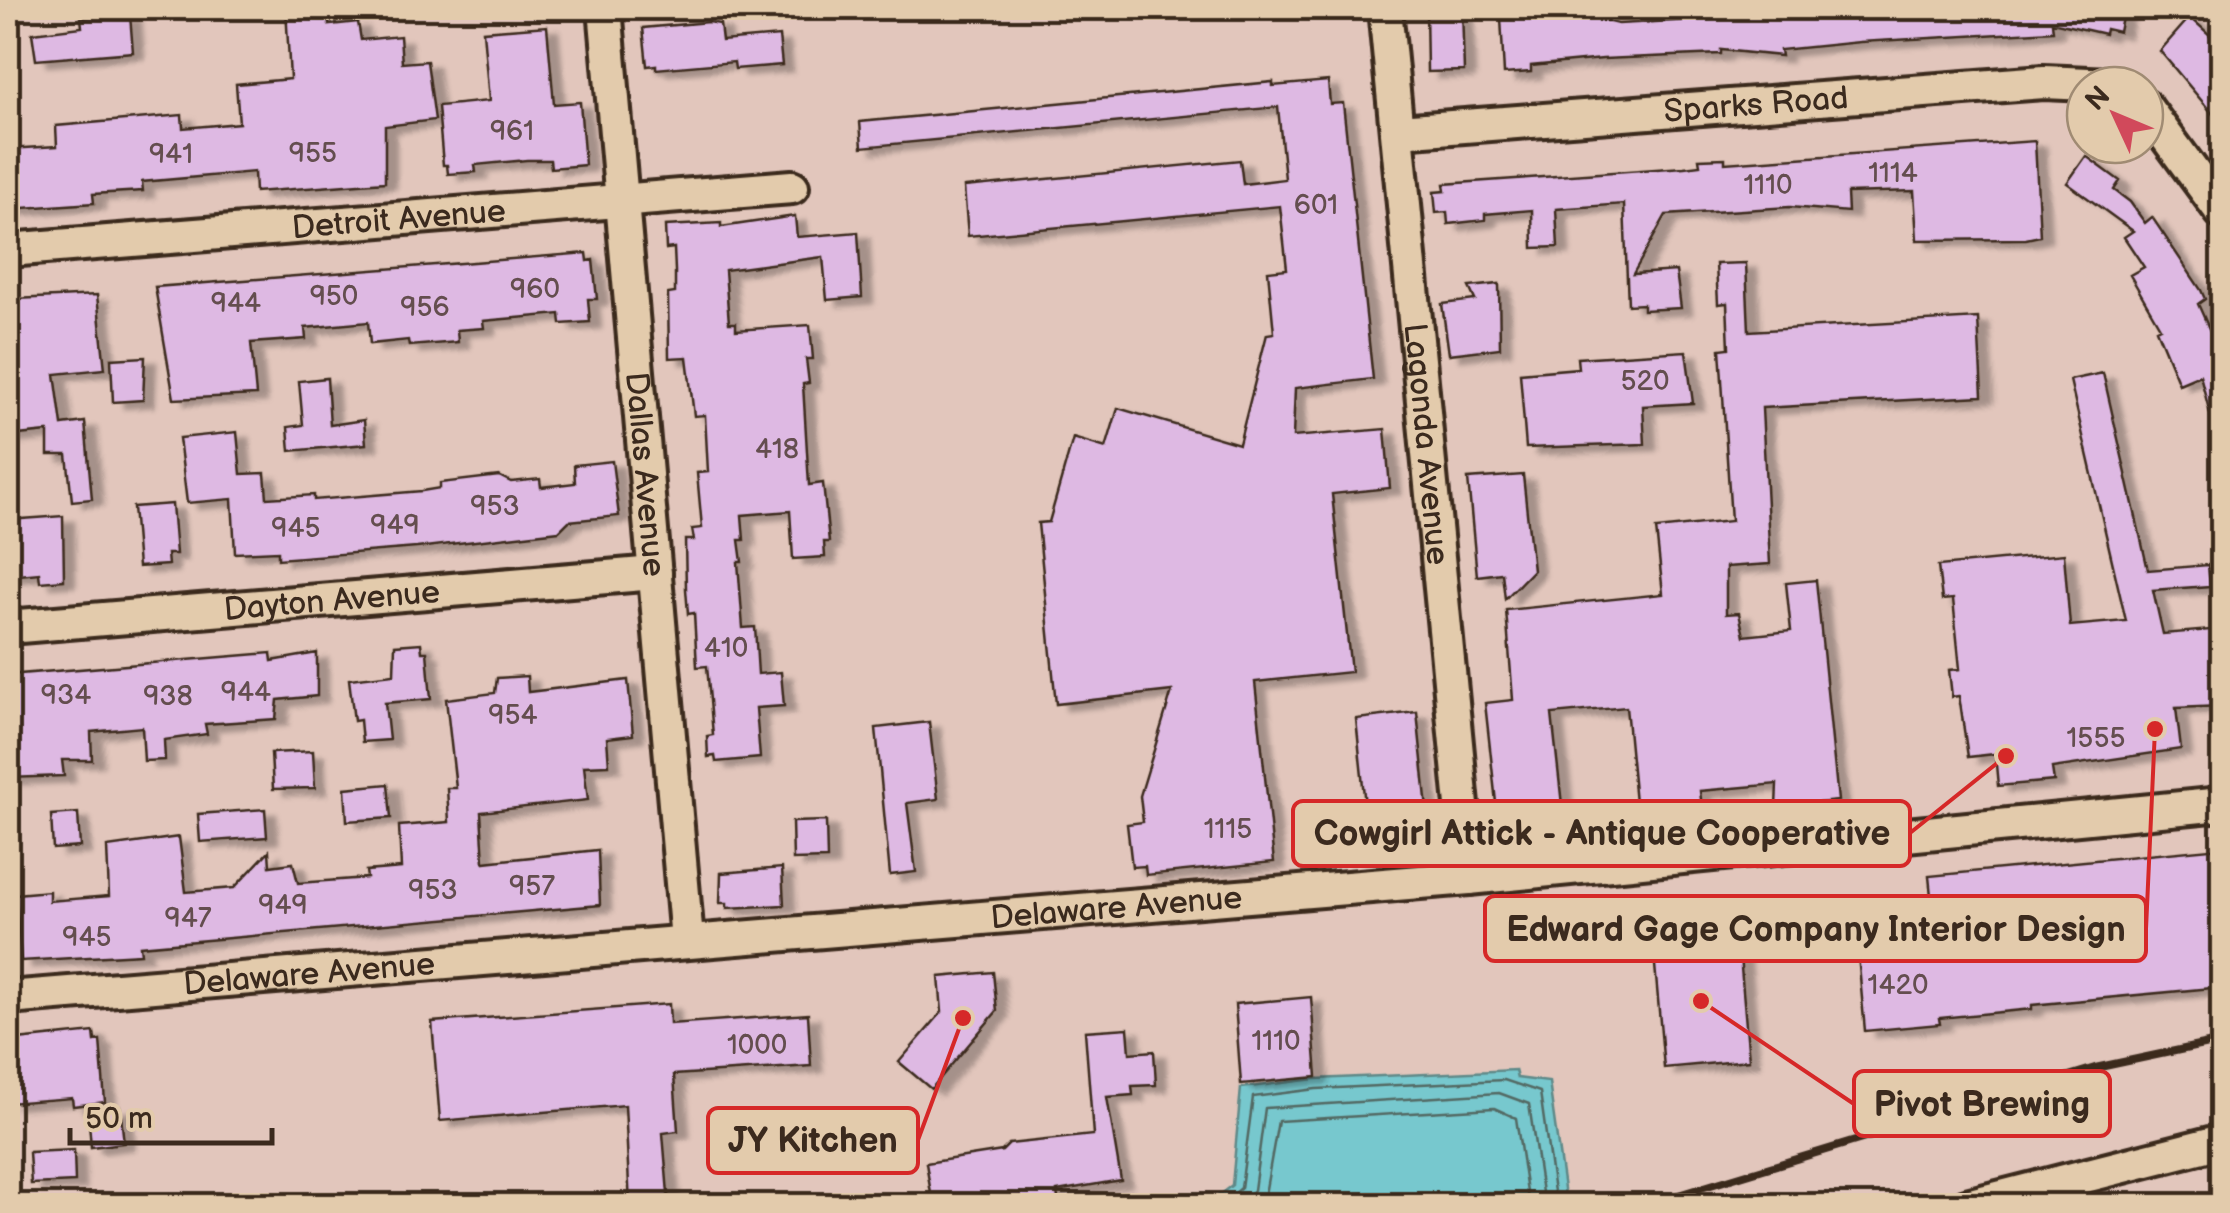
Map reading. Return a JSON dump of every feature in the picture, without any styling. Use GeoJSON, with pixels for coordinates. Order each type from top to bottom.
{"type":"FeatureCollection","features":[{"type":"Feature","properties":{"kind":"street","name":"Dallas Avenue"},"geometry":{"type":"LineString","coordinates":[[606,8],[688,940]]}},
{"type":"Feature","properties":{"kind":"street","name":"Lagonda Avenue"},"geometry":{"type":"LineString","coordinates":[[1385,8],[1469,878]]}},
{"type":"Feature","properties":{"kind":"street","name":"Sparks Road"},"geometry":{"type":"LineString","coordinates":[[1399,131],[2065,83]]}},
{"type":"Feature","properties":{"kind":"street"},"geometry":{"type":"LineString","coordinates":[[2165,134],[2222,212]]}},
{"type":"Feature","properties":{"kind":"street","name":"Detroit Avenue"},"geometry":{"type":"LineString","coordinates":[[8,250],[792,186]]}},
{"type":"Feature","properties":{"kind":"street","name":"Dayton Avenue"},"geometry":{"type":"LineString","coordinates":[[8,627],[655,573]]}},
{"type":"Feature","properties":{"kind":"street","name":"Delaware Avenue"},"geometry":{"type":"LineString","coordinates":[[8,998],[1469,878],[2222,804]]}},
{"type":"Feature","properties":{"kind":"street"},"geometry":{"type":"LineString","coordinates":[[1967,1206],[2033,1197],[2222,1141]]}},
{"type":"Feature","properties":{"kind":"water"},"geometry":{"type":"Polygon","coordinates":[[[1515,1070],[1517,1078],[1549,1082],[1566,1203],[1206,1205],[1232,1185],[1241,1088],[1315,1079],[1515,1070]]]}},
{"type":"Feature","properties":{"kind":"building"},"geometry":{"type":"Polygon","coordinates":[[[286,8],[328,8],[329,25],[358,22],[361,40],[400,36],[402,63],[427,61],[435,120],[385,126],[385,182],[255,192],[254,172],[142,182],[143,191],[93,194],[94,203],[9,209],[8,149],[57,146],[56,126],[182,115],[183,128],[239,123],[236,84],[290,79],[286,8]]]}},
{"type":"Feature","properties":{"kind":"building"},"geometry":{"type":"Polygon","coordinates":[[[1426,8],[1462,8],[1464,71],[1427,72],[1426,8]]]}},
{"type":"Feature","properties":{"kind":"building"},"geometry":{"type":"Polygon","coordinates":[[[1598,8],[1597,19],[1618,24],[1710,19],[1710,13],[1759,8],[2124,8],[2119,32],[2106,29],[2105,34],[2052,22],[2053,31],[1860,42],[1780,50],[1781,56],[1721,50],[1721,54],[1603,59],[1531,66],[1531,72],[1504,74],[1501,18],[1598,8]]]}},
{"type":"Feature","properties":{"kind":"building"},"geometry":{"type":"Polygon","coordinates":[[[130,15],[133,52],[36,60],[32,33],[82,27],[81,18],[130,15]]]}},
{"type":"Feature","properties":{"kind":"building"},"geometry":{"type":"Polygon","coordinates":[[[2190,17],[2222,46],[2222,125],[2160,51],[2190,17]]]}},
{"type":"Feature","properties":{"kind":"building"},"geometry":{"type":"Polygon","coordinates":[[[720,24],[722,41],[779,36],[782,65],[735,69],[734,62],[656,69],[656,65],[647,66],[643,28],[720,24]]]}},
{"type":"Feature","properties":{"kind":"building"},"geometry":{"type":"Polygon","coordinates":[[[547,26],[554,104],[580,102],[585,165],[551,168],[550,160],[527,160],[475,165],[476,172],[448,174],[447,165],[443,165],[438,106],[489,101],[483,31],[547,26]]]}},
{"type":"Feature","properties":{"kind":"building"},"geometry":{"type":"Polygon","coordinates":[[[1328,81],[1330,104],[1343,103],[1373,379],[1295,388],[1293,437],[1385,429],[1390,488],[1332,494],[1351,672],[1255,682],[1274,862],[1146,875],[1145,866],[1132,867],[1127,824],[1143,822],[1140,796],[1172,691],[1056,704],[1038,523],[1049,522],[1073,438],[1106,448],[1118,408],[1239,444],[1267,334],[1274,333],[1268,271],[1287,269],[1280,206],[968,236],[964,187],[1240,160],[1243,184],[1285,179],[1278,107],[862,147],[860,122],[1273,82],[1273,86],[1328,81]]]}},
{"type":"Feature","properties":{"kind":"building"},"geometry":{"type":"Polygon","coordinates":[[[2035,141],[2040,236],[2026,239],[1917,240],[1914,191],[1847,193],[1848,212],[1790,207],[1666,215],[1633,274],[1676,271],[1681,308],[1643,310],[1643,304],[1628,305],[1624,204],[1556,209],[1558,247],[1533,248],[1532,210],[1485,214],[1485,220],[1448,224],[1447,212],[1436,213],[1434,192],[1445,191],[1444,184],[1684,167],[1700,165],[1699,159],[1725,158],[1725,163],[2035,141]]]}},
{"type":"Feature","properties":{"kind":"building"},"geometry":{"type":"Polygon","coordinates":[[[2080,165],[2098,165],[2120,181],[2114,190],[2130,202],[2145,223],[2152,217],[2201,290],[2205,299],[2198,304],[2211,333],[2222,344],[2222,432],[2215,433],[2200,375],[2179,384],[2156,329],[2160,327],[2130,275],[2144,267],[2124,237],[2133,231],[2067,183],[2080,165]]]}},
{"type":"Feature","properties":{"kind":"building"},"geometry":{"type":"Polygon","coordinates":[[[795,216],[797,237],[858,232],[862,297],[827,300],[823,257],[725,270],[729,323],[736,323],[736,330],[810,325],[813,359],[806,359],[809,383],[803,384],[809,485],[823,483],[829,542],[824,542],[825,557],[793,559],[790,511],[742,515],[744,540],[739,540],[742,562],[738,562],[743,628],[755,627],[758,674],[781,672],[784,706],[756,708],[760,758],[716,762],[715,756],[708,757],[707,736],[713,735],[707,666],[697,667],[694,613],[688,614],[686,589],[685,540],[694,540],[692,529],[702,528],[697,473],[708,472],[705,415],[694,416],[687,357],[669,358],[668,294],[675,293],[675,271],[674,248],[666,249],[665,226],[721,223],[721,227],[795,216]]]}},
{"type":"Feature","properties":{"kind":"building"},"geometry":{"type":"Polygon","coordinates":[[[587,253],[588,261],[593,260],[597,299],[588,299],[590,322],[561,324],[560,314],[483,321],[484,328],[457,330],[458,342],[409,346],[408,340],[370,344],[368,322],[305,328],[306,339],[251,343],[256,395],[174,399],[155,287],[587,253]]]}},
{"type":"Feature","properties":{"kind":"building"},"geometry":{"type":"Polygon","coordinates":[[[1746,263],[1749,331],[1978,318],[1982,396],[1762,408],[1770,564],[1726,567],[1726,614],[1739,613],[1744,636],[1791,631],[1786,583],[1816,580],[1838,801],[1776,807],[1777,784],[1700,791],[1703,816],[1637,823],[1626,707],[1552,714],[1565,832],[1500,839],[1485,703],[1513,700],[1506,610],[1663,594],[1656,529],[1731,521],[1720,349],[1729,348],[1727,303],[1718,304],[1716,264],[1746,263]]]}},
{"type":"Feature","properties":{"kind":"building"},"geometry":{"type":"Polygon","coordinates":[[[1499,284],[1500,348],[1449,354],[1442,304],[1475,300],[1469,287],[1499,284]]]}},
{"type":"Feature","properties":{"kind":"building"},"geometry":{"type":"Polygon","coordinates":[[[97,295],[105,369],[55,374],[62,425],[85,422],[92,499],[72,501],[67,455],[48,455],[48,432],[8,436],[8,404],[15,404],[13,372],[18,372],[13,309],[15,299],[97,295]]]}},
{"type":"Feature","properties":{"kind":"building"},"geometry":{"type":"Polygon","coordinates":[[[1686,351],[1693,403],[1643,406],[1645,444],[1526,448],[1520,373],[1578,368],[1577,358],[1686,351]]]}},
{"type":"Feature","properties":{"kind":"building"},"geometry":{"type":"Polygon","coordinates":[[[145,357],[143,400],[113,402],[111,359],[145,357]]]}},
{"type":"Feature","properties":{"kind":"building"},"geometry":{"type":"Polygon","coordinates":[[[2103,373],[2148,570],[2208,565],[2210,586],[2153,590],[2163,634],[2222,629],[2222,706],[2176,708],[2181,749],[2052,768],[2054,781],[1998,786],[1995,754],[1968,757],[1959,696],[1952,697],[1949,670],[1960,669],[1953,599],[1942,600],[1938,566],[2064,554],[2070,626],[2126,621],[2070,380],[2103,373]]]}},
{"type":"Feature","properties":{"kind":"building"},"geometry":{"type":"Polygon","coordinates":[[[327,378],[330,425],[364,420],[366,444],[290,451],[288,427],[303,425],[299,381],[327,378]]]}},
{"type":"Feature","properties":{"kind":"building"},"geometry":{"type":"Polygon","coordinates":[[[237,432],[241,474],[265,473],[267,498],[314,495],[314,500],[422,491],[440,488],[440,483],[499,476],[511,482],[540,479],[541,487],[575,483],[574,465],[612,461],[619,516],[569,521],[559,531],[417,548],[278,559],[278,551],[235,553],[232,499],[187,503],[179,438],[237,432]]]}},
{"type":"Feature","properties":{"kind":"building"},"geometry":{"type":"Polygon","coordinates":[[[1523,475],[1533,570],[1505,599],[1502,573],[1477,576],[1468,479],[1523,475]]]}},
{"type":"Feature","properties":{"kind":"building"},"geometry":{"type":"Polygon","coordinates":[[[172,504],[176,554],[167,554],[168,565],[138,567],[133,507],[172,504]]]}},
{"type":"Feature","properties":{"kind":"building"},"geometry":{"type":"Polygon","coordinates":[[[63,516],[64,580],[40,582],[39,573],[8,576],[8,520],[63,516]]]}},
{"type":"Feature","properties":{"kind":"building"},"geometry":{"type":"Polygon","coordinates":[[[421,643],[422,652],[427,652],[431,699],[385,703],[389,740],[362,742],[360,720],[354,721],[349,679],[394,674],[395,645],[421,643]]]}},
{"type":"Feature","properties":{"kind":"building"},"geometry":{"type":"Polygon","coordinates":[[[271,653],[272,661],[317,653],[317,696],[278,700],[276,719],[205,724],[207,734],[164,740],[165,760],[144,761],[142,727],[91,732],[92,760],[62,760],[64,776],[8,778],[8,675],[271,653]]]}},
{"type":"Feature","properties":{"kind":"building"},"geometry":{"type":"Polygon","coordinates":[[[527,676],[528,692],[628,680],[633,735],[607,738],[609,765],[584,766],[588,800],[481,812],[484,862],[598,850],[600,905],[140,946],[141,954],[21,961],[16,894],[49,891],[49,901],[109,896],[107,847],[179,837],[186,892],[234,888],[269,851],[270,866],[293,863],[298,883],[367,878],[366,871],[401,868],[399,826],[449,822],[447,788],[456,788],[446,699],[495,693],[497,678],[527,676]]]}},
{"type":"Feature","properties":{"kind":"building"},"geometry":{"type":"Polygon","coordinates":[[[1417,712],[1431,847],[1370,853],[1356,719],[1417,712]]]}},
{"type":"Feature","properties":{"kind":"building"},"geometry":{"type":"Polygon","coordinates":[[[929,722],[938,799],[907,803],[916,872],[890,875],[876,728],[929,722]]]}},
{"type":"Feature","properties":{"kind":"building"},"geometry":{"type":"Polygon","coordinates":[[[313,751],[315,788],[273,789],[271,753],[313,751]]]}},
{"type":"Feature","properties":{"kind":"building"},"geometry":{"type":"Polygon","coordinates":[[[388,784],[391,818],[347,821],[345,788],[388,784]]]}},
{"type":"Feature","properties":{"kind":"building"},"geometry":{"type":"Polygon","coordinates":[[[265,809],[267,837],[200,842],[198,814],[265,809]]]}},
{"type":"Feature","properties":{"kind":"building"},"geometry":{"type":"Polygon","coordinates":[[[78,813],[80,847],[53,849],[51,815],[78,813]]]}},
{"type":"Feature","properties":{"kind":"building"},"geometry":{"type":"Polygon","coordinates":[[[826,821],[827,859],[793,860],[792,822],[826,821]]]}},
{"type":"Feature","properties":{"kind":"building"},"geometry":{"type":"Polygon","coordinates":[[[2220,848],[2222,987],[2032,1005],[2032,1009],[1939,1018],[1940,1024],[1865,1031],[1857,944],[1935,936],[1929,876],[2220,848]]]}},
{"type":"Feature","properties":{"kind":"building"},"geometry":{"type":"Polygon","coordinates":[[[782,868],[784,905],[727,908],[727,903],[720,903],[721,873],[782,868]]]}},
{"type":"Feature","properties":{"kind":"building"},"geometry":{"type":"Polygon","coordinates":[[[1738,933],[1749,1060],[1664,1068],[1653,942],[1738,933]]]}},
{"type":"Feature","properties":{"kind":"building"},"geometry":{"type":"Polygon","coordinates":[[[993,972],[997,1011],[931,1089],[899,1062],[942,1012],[939,977],[993,972]]]}},
{"type":"Feature","properties":{"kind":"building"},"geometry":{"type":"Polygon","coordinates":[[[1311,997],[1317,1077],[1241,1084],[1235,1004],[1311,997]]]}},
{"type":"Feature","properties":{"kind":"building"},"geometry":{"type":"Polygon","coordinates":[[[669,1004],[670,1024],[808,1014],[811,1066],[674,1075],[678,1131],[663,1133],[669,1206],[630,1206],[625,1105],[440,1121],[432,1022],[669,1004]]]}},
{"type":"Feature","properties":{"kind":"building"},"geometry":{"type":"Polygon","coordinates":[[[1128,1028],[1130,1053],[1154,1051],[1156,1085],[1132,1086],[1133,1095],[1107,1097],[1121,1180],[1057,1191],[1059,1206],[933,1206],[926,1163],[1002,1151],[1009,1144],[1093,1135],[1085,1031],[1128,1028]]]}},
{"type":"Feature","properties":{"kind":"building"},"geometry":{"type":"Polygon","coordinates":[[[94,1032],[95,1041],[100,1040],[105,1102],[73,1106],[72,1098],[8,1103],[8,1041],[94,1032]]]}},
{"type":"Feature","properties":{"kind":"building"},"geometry":{"type":"Polygon","coordinates":[[[120,1107],[124,1143],[91,1147],[88,1110],[120,1107]]]}},
{"type":"Feature","properties":{"kind":"building"},"geometry":{"type":"Polygon","coordinates":[[[74,1150],[75,1182],[31,1184],[29,1152],[74,1150]]]}},
{"type":"Feature","properties":{"kind":"railway"},"geometry":{"type":"LineString","coordinates":[[1642,1206],[2095,1068],[2222,1041]]}},
{"type":"Feature","properties":{"kind":"place","name":"Edward Gage Company Interior Design"},"geometry":{"type":"Point","coordinates":[2155,729]}},
{"type":"Feature","properties":{"kind":"place","name":"Cowgirl Attick - Antique Cooperative"},"geometry":{"type":"Point","coordinates":[2006,756]}},
{"type":"Feature","properties":{"kind":"place","name":"Pivot Brewing"},"geometry":{"type":"Point","coordinates":[1701,1001]}},
{"type":"Feature","properties":{"kind":"place","name":"JY Kitchen"},"geometry":{"type":"Point","coordinates":[963,1018]}}]}
